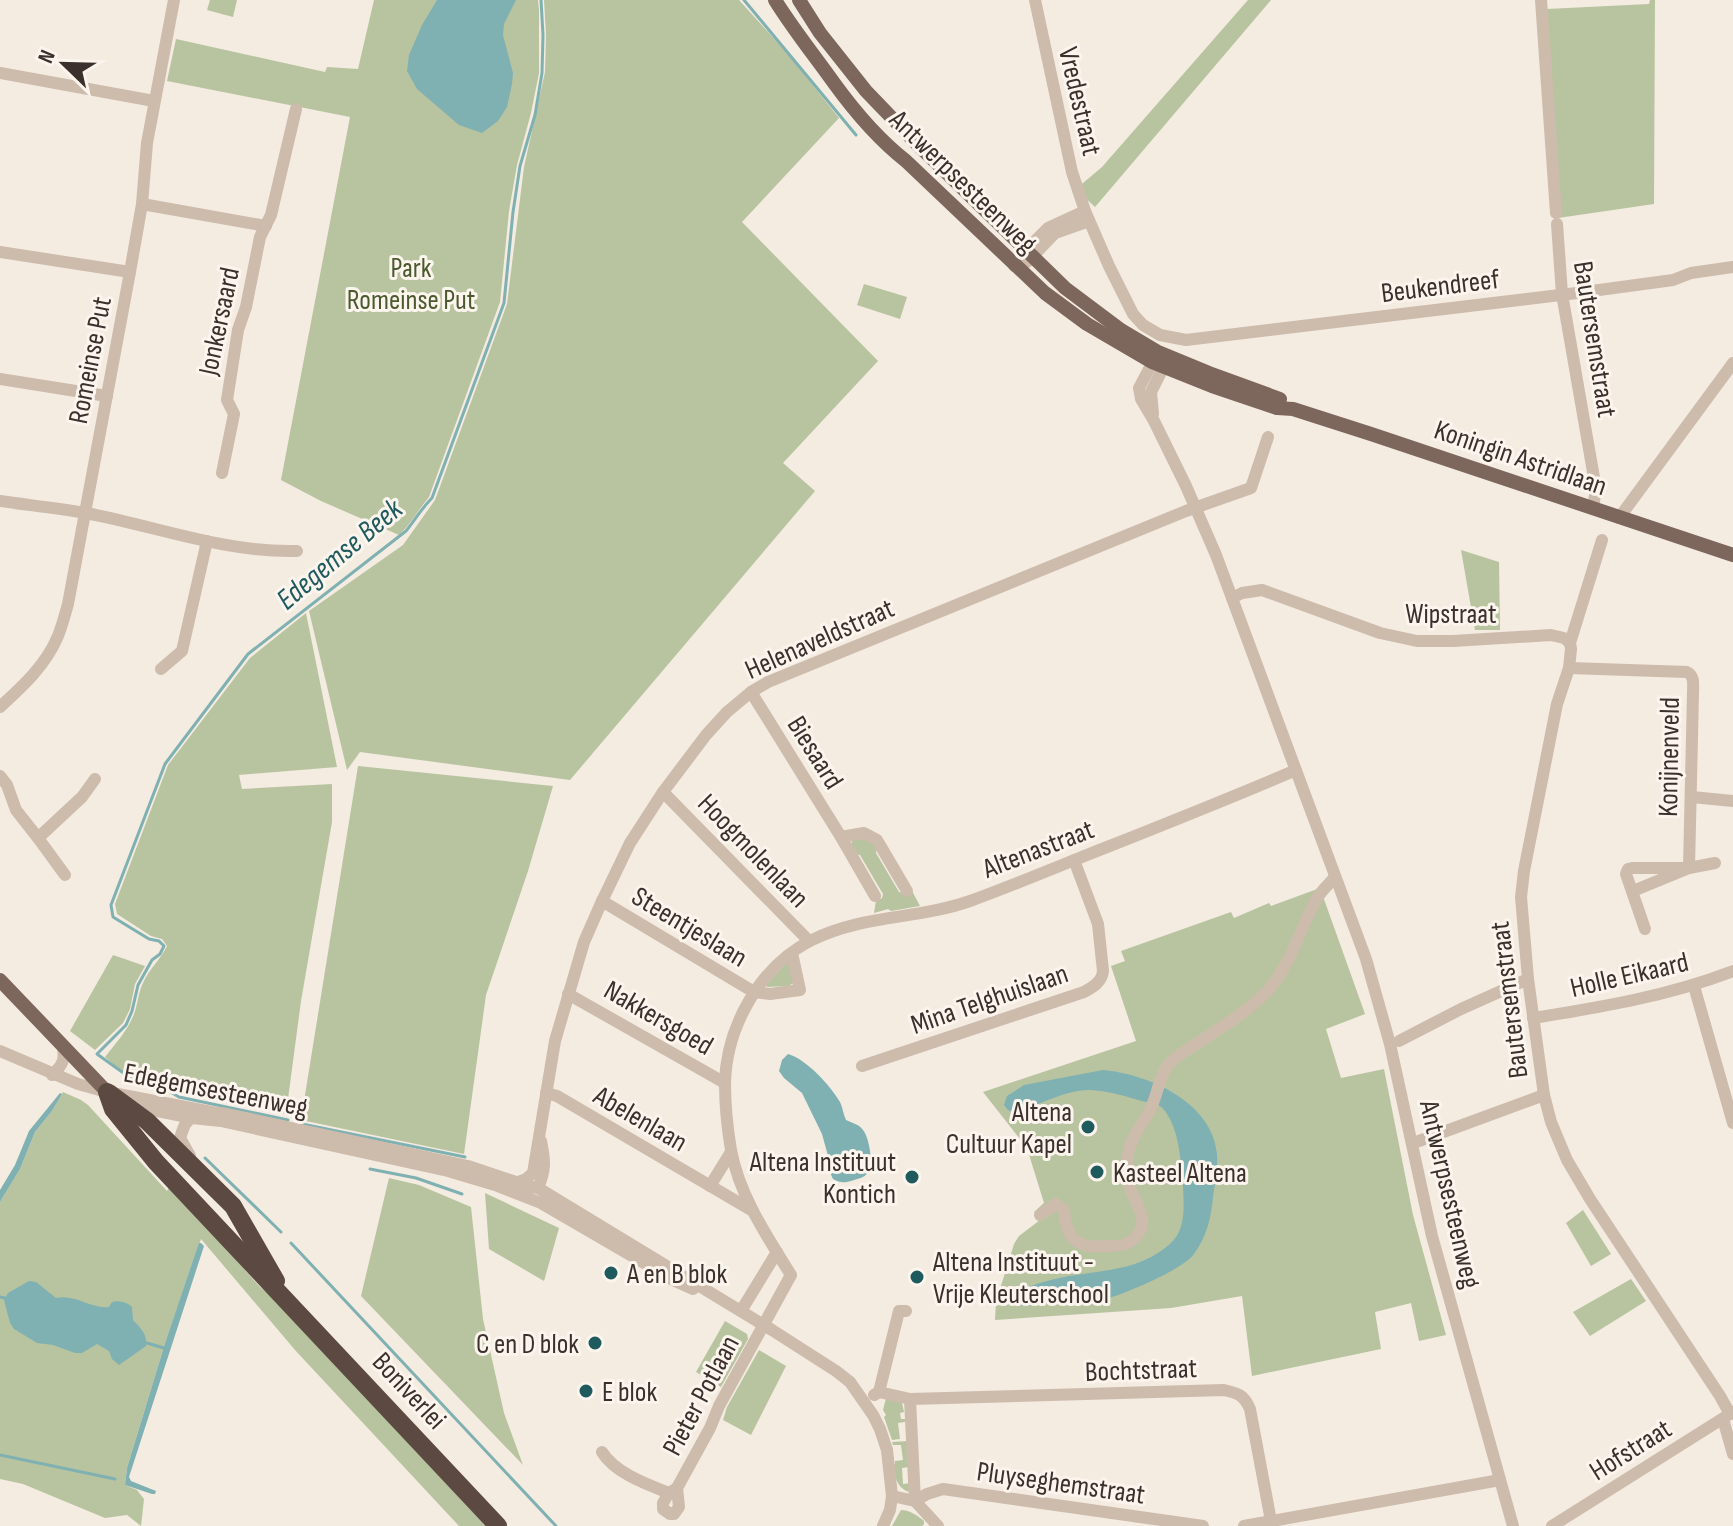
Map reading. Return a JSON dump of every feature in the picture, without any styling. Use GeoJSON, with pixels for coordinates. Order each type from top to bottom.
{"type":"FeatureCollection","features":[{"type":"Feature","properties":{"kind":"highway","name":"Boniverlei"},"geometry":{"type":"LineString","coordinates":[[110,1100],[147,1121],[233,1206],[280,1292]]}},
{"type":"Feature","properties":{"kind":"highway","name":"Boniverlei"},"geometry":{"type":"LineString","coordinates":[[110,1100],[156,1162],[498,1526]]}},
{"type":"Feature","properties":{"kind":"main road","name":"Antwerpsesteenweg"},"geometry":{"type":"LineString","coordinates":[[775,0],[850,106],[1016,268],[1087,324],[1161,359]]}},
{"type":"Feature","properties":{"kind":"main road","name":"Antwerpsesteenweg"},"geometry":{"type":"LineString","coordinates":[[799,0],[820,33],[866,91],[916,143],[1076,297],[1161,359]]}},
{"type":"Feature","properties":{"kind":"main road","name":"Koningin Astridlaan"},"geometry":{"type":"LineString","coordinates":[[1161,359],[1280,399],[1293,409],[1733,555]]}},
{"type":"Feature","properties":{"kind":"main road","name":"Boniverlei"},"geometry":{"type":"LineString","coordinates":[[0,980],[62,1044],[110,1100]]}},
{"type":"Feature","properties":{"kind":"street","name":"Romeinse Put"},"geometry":{"type":"LineString","coordinates":[[0,707],[42,664],[59,635],[68,604],[142,204],[147,143],[174,0]]}},
{"type":"Feature","properties":{"kind":"street","name":"Vredestraat"},"geometry":{"type":"LineString","coordinates":[[1035,0],[1072,172],[1087,216],[1133,314],[1152,331]]}},
{"type":"Feature","properties":{"kind":"street","name":"Bautersemstraat"},"geometry":{"type":"LineString","coordinates":[[1541,0],[1562,294],[1596,489],[1593,508]]}},
{"type":"Feature","properties":{"kind":"street"},"geometry":{"type":"LineString","coordinates":[[0,73],[154,101]]}},
{"type":"Feature","properties":{"kind":"street","name":"Jonkersaard"},"geometry":{"type":"LineString","coordinates":[[222,473],[234,414],[227,400],[238,330],[246,307],[260,237],[271,215],[296,109]]}},
{"type":"Feature","properties":{"kind":"street"},"geometry":{"type":"LineString","coordinates":[[142,204],[266,226]]}},
{"type":"Feature","properties":{"kind":"street"},"geometry":{"type":"LineString","coordinates":[[1016,268],[1055,233],[1087,216]]}},
{"type":"Feature","properties":{"kind":"street"},"geometry":{"type":"LineString","coordinates":[[0,252],[130,272]]}},
{"type":"Feature","properties":{"kind":"street","name":"Beukendreef"},"geometry":{"type":"LineString","coordinates":[[1152,331],[1186,340],[1673,280],[1687,274],[1733,267]]}},
{"type":"Feature","properties":{"kind":"street","name":"Antwerpsesteenweg"},"geometry":{"type":"LineString","coordinates":[[1161,359],[1139,388],[1144,405],[1237,596],[1296,770],[1366,959],[1390,1044],[1432,1236],[1513,1526]]}},
{"type":"Feature","properties":{"kind":"street"},"geometry":{"type":"LineString","coordinates":[[1619,518],[1733,363]]}},
{"type":"Feature","properties":{"kind":"street"},"geometry":{"type":"LineString","coordinates":[[0,379],[107,396]]}},
{"type":"Feature","properties":{"kind":"street","name":"Helenaveldstraat"},"geometry":{"type":"LineString","coordinates":[[517,1187],[533,1173],[555,1041],[584,942],[602,901],[630,843],[663,792],[727,712],[751,692],[775,679],[1195,507],[1251,488],[1268,437]]}},
{"type":"Feature","properties":{"kind":"street"},"geometry":{"type":"LineString","coordinates":[[0,501],[85,513],[207,541],[297,551]]}},
{"type":"Feature","properties":{"kind":"street","name":"Bautersemstraat"},"geometry":{"type":"LineString","coordinates":[[1602,540],[1570,643],[1569,668],[1557,704],[1522,885],[1521,912],[1528,979],[1544,1095],[1551,1122],[1567,1160],[1720,1396],[1729,1415],[1733,1454]]}},
{"type":"Feature","properties":{"kind":"street"},"geometry":{"type":"LineString","coordinates":[[161,669],[182,651],[207,541]]}},
{"type":"Feature","properties":{"kind":"street","name":"Wipstraat"},"geometry":{"type":"LineString","coordinates":[[1237,596],[1262,590],[1380,633],[1417,641],[1551,635],[1570,643]]}},
{"type":"Feature","properties":{"kind":"street","name":"Konijnenveld"},"geometry":{"type":"LineString","coordinates":[[1569,668],[1691,674],[1689,868]]}},
{"type":"Feature","properties":{"kind":"street","name":"Biesaard"},"geometry":{"type":"LineString","coordinates":[[751,692],[875,896]]}},
{"type":"Feature","properties":{"kind":"street","name":"Altenastraat"},"geometry":{"type":"LineString","coordinates":[[764,1325],[791,1275],[753,1211],[731,1152],[725,1083],[735,1031],[754,992],[777,965],[809,941],[829,932],[967,902],[1296,770]]}},
{"type":"Feature","properties":{"kind":"street"},"geometry":{"type":"LineString","coordinates":[[0,776],[7,785],[16,810],[65,875]]}},
{"type":"Feature","properties":{"kind":"street"},"geometry":{"type":"LineString","coordinates":[[38,838],[82,797],[95,779]]}},
{"type":"Feature","properties":{"kind":"street","name":"Hoogmolenlaan"},"geometry":{"type":"LineString","coordinates":[[663,792],[809,941]]}},
{"type":"Feature","properties":{"kind":"street"},"geometry":{"type":"LineString","coordinates":[[1692,797],[1733,801]]}},
{"type":"Feature","properties":{"kind":"street"},"geometry":{"type":"LineString","coordinates":[[841,837],[864,833],[877,840],[907,891]]}},
{"type":"Feature","properties":{"kind":"street","name":"Mina Telghuislaan"},"geometry":{"type":"LineString","coordinates":[[862,1066],[1084,992],[1099,981],[1103,971],[1098,924],[1074,860]]}},
{"type":"Feature","properties":{"kind":"street"},"geometry":{"type":"LineString","coordinates":[[1645,929],[1626,874],[1628,869],[1689,868],[1715,863]]}},
{"type":"Feature","properties":{"kind":"street"},"geometry":{"type":"LineString","coordinates":[[1633,891],[1689,868]]}},
{"type":"Feature","properties":{"kind":"street"},"geometry":{"type":"LineString","coordinates":[[1040,1215],[1056,1204],[1064,1210],[1070,1236],[1079,1244],[1091,1248],[1120,1246],[1133,1240],[1141,1230],[1143,1213],[1128,1181],[1127,1161],[1132,1139],[1153,1103],[1168,1064],[1268,990],[1283,971],[1317,898],[1335,877]]}},
{"type":"Feature","properties":{"kind":"street","name":"Steentjeslaan"},"geometry":{"type":"LineString","coordinates":[[602,901],[754,992]]}},
{"type":"Feature","properties":{"kind":"street"},"geometry":{"type":"LineString","coordinates":[[754,992],[770,994],[800,990],[792,953]]}},
{"type":"Feature","properties":{"kind":"street","name":"Holle Eikaard"},"geometry":{"type":"LineString","coordinates":[[1533,1018],[1611,1006],[1694,986],[1733,971]]}},
{"type":"Feature","properties":{"kind":"street"},"geometry":{"type":"LineString","coordinates":[[1399,1041],[1528,979]]}},
{"type":"Feature","properties":{"kind":"street"},"geometry":{"type":"LineString","coordinates":[[1694,986],[1733,1123]]}},
{"type":"Feature","properties":{"kind":"street","name":"Nakkersgoed"},"geometry":{"type":"LineString","coordinates":[[568,994],[725,1083]]}},
{"type":"Feature","properties":{"kind":"street"},"geometry":{"type":"LineString","coordinates":[[52,1075],[63,1063],[65,1055],[62,1044]]}},
{"type":"Feature","properties":{"kind":"street"},"geometry":{"type":"LineString","coordinates":[[0,1051],[110,1100]]}},
{"type":"Feature","properties":{"kind":"street"},"geometry":{"type":"LineString","coordinates":[[78,1084],[110,1100]]}},
{"type":"Feature","properties":{"kind":"street","name":"Abelenlaan"},"geometry":{"type":"LineString","coordinates":[[546,1093],[557,1096],[753,1211]]}},
{"type":"Feature","properties":{"kind":"street"},"geometry":{"type":"LineString","coordinates":[[1419,1141],[1544,1095]]}},
{"type":"Feature","properties":{"kind":"street","name":"Edegemsesteenweg"},"geometry":{"type":"LineString","coordinates":[[110,1100],[482,1176]]}},
{"type":"Feature","properties":{"kind":"street","name":"Edegemsesteenweg"},"geometry":{"type":"LineString","coordinates":[[110,1100],[227,1114],[517,1187],[675,1281],[710,1292]]}},
{"type":"Feature","properties":{"kind":"street","name":"Boniverlei"},"geometry":{"type":"LineString","coordinates":[[192,1118],[184,1126],[180,1138],[200,1172]]}},
{"type":"Feature","properties":{"kind":"street","name":"Helenaveldstraat"},"geometry":{"type":"LineString","coordinates":[[538,1188],[544,1174],[540,1138]]}},
{"type":"Feature","properties":{"kind":"street"},"geometry":{"type":"LineString","coordinates":[[710,1186],[731,1152]]}},
{"type":"Feature","properties":{"kind":"street"},"geometry":{"type":"LineString","coordinates":[[517,1187],[532,1192],[538,1188]]}},
{"type":"Feature","properties":{"kind":"street","name":"Edegemsesteenweg"},"geometry":{"type":"LineString","coordinates":[[538,1188],[840,1373],[865,1401],[880,1429],[887,1450],[892,1496]]}},
{"type":"Feature","properties":{"kind":"street"},"geometry":{"type":"LineString","coordinates":[[741,1311],[777,1252]]}},
{"type":"Feature","properties":{"kind":"street"},"geometry":{"type":"LineString","coordinates":[[865,1401],[879,1392],[899,1311],[906,1311]]}},
{"type":"Feature","properties":{"kind":"street","name":"Pieter Potlaan"},"geometry":{"type":"LineString","coordinates":[[602,1452],[608,1462],[670,1495],[710,1428],[764,1325]]}},
{"type":"Feature","properties":{"kind":"street"},"geometry":{"type":"LineString","coordinates":[[879,1392],[910,1399],[915,1501]]}},
{"type":"Feature","properties":{"kind":"street","name":"Bochtstraat"},"geometry":{"type":"LineString","coordinates":[[910,1399],[1236,1392],[1243,1396],[1250,1409],[1271,1521]]}},
{"type":"Feature","properties":{"kind":"street","name":"Hofstraat"},"geometry":{"type":"LineString","coordinates":[[1552,1526],[1729,1415]]}},
{"type":"Feature","properties":{"kind":"street"},"geometry":{"type":"LineString","coordinates":[[1244,1526],[1500,1480]]}},
{"type":"Feature","properties":{"kind":"street","name":"Pluyseghemstraat"},"geometry":{"type":"LineString","coordinates":[[915,1501],[943,1489],[1203,1526]]}},
{"type":"Feature","properties":{"kind":"street"},"geometry":{"type":"LineString","coordinates":[[883,1526],[892,1496],[915,1501],[938,1526]]}},
{"type":"Feature","properties":{"kind":"green space"},"geometry":{"type":"Polygon","coordinates":[[[210,0],[237,0],[233,17],[207,10],[210,0]]]}},
{"type":"Feature","properties":{"kind":"green space","name":"Park Romeinse Put"},"geometry":{"type":"Polygon","coordinates":[[[374,0],[538,0],[539,10],[539,73],[509,211],[500,302],[429,497],[399,535],[281,480],[350,117],[167,81],[176,39],[325,72],[327,67],[358,69],[374,0]]]}},
{"type":"Feature","properties":{"kind":"green space"},"geometry":{"type":"Polygon","coordinates":[[[544,0],[739,0],[788,54],[839,118],[742,222],[878,361],[783,463],[815,491],[570,780],[360,752],[347,770],[309,611],[403,545],[435,500],[507,304],[524,167],[545,72],[544,0]]]}},
{"type":"Feature","properties":{"kind":"green space"},"geometry":{"type":"Polygon","coordinates":[[[1248,0],[1271,0],[1095,207],[1076,189],[1102,167],[1248,0]]]}},
{"type":"Feature","properties":{"kind":"green space"},"geometry":{"type":"Polygon","coordinates":[[[1650,0],[1655,0],[1654,204],[1558,218],[1547,9],[1649,4],[1650,0]]]}},
{"type":"Feature","properties":{"kind":"green space"},"geometry":{"type":"Polygon","coordinates":[[[864,284],[907,297],[900,319],[857,305],[864,284]]]}},
{"type":"Feature","properties":{"kind":"green space"},"geometry":{"type":"Polygon","coordinates":[[[1461,550],[1499,562],[1500,630],[1475,630],[1461,550]]]}},
{"type":"Feature","properties":{"kind":"green space"},"geometry":{"type":"Polygon","coordinates":[[[306,613],[337,767],[239,775],[242,789],[332,784],[332,822],[301,1001],[286,1114],[137,1081],[105,1057],[128,1026],[143,983],[167,946],[162,939],[151,936],[117,914],[115,904],[168,765],[250,658],[306,613]]]}},
{"type":"Feature","properties":{"kind":"green space"},"geometry":{"type":"Polygon","coordinates":[[[358,766],[553,786],[486,995],[464,1154],[301,1120],[358,766]]]}},
{"type":"Feature","properties":{"kind":"green space"},"geometry":{"type":"Polygon","coordinates":[[[857,839],[869,839],[877,847],[876,853],[899,892],[911,889],[920,906],[874,913],[876,901],[883,894],[860,855],[855,854],[851,845],[857,839]]]}},
{"type":"Feature","properties":{"kind":"green space"},"geometry":{"type":"Polygon","coordinates":[[[1320,888],[1365,1014],[1326,1029],[1341,1078],[1384,1069],[1413,1215],[1446,1335],[1419,1341],[1411,1303],[1375,1312],[1381,1349],[1252,1376],[1242,1296],[1171,1308],[995,1320],[996,1302],[1014,1244],[1019,1236],[1040,1220],[1034,1212],[1044,1203],[1027,1148],[983,1092],[1136,1041],[1111,966],[1125,961],[1121,951],[1231,912],[1234,918],[1269,903],[1271,906],[1320,888]]]}},
{"type":"Feature","properties":{"kind":"green space"},"geometry":{"type":"Polygon","coordinates":[[[113,955],[145,966],[135,984],[130,1009],[123,1023],[95,1050],[70,1031],[113,955]]]}},
{"type":"Feature","properties":{"kind":"green space"},"geometry":{"type":"Polygon","coordinates":[[[787,962],[790,963],[793,983],[767,987],[766,985],[787,962]]]}},
{"type":"Feature","properties":{"kind":"green space"},"geometry":{"type":"Polygon","coordinates":[[[63,1092],[88,1105],[167,1191],[170,1186],[261,1288],[275,1299],[486,1526],[459,1526],[295,1350],[201,1239],[127,1468],[125,1485],[137,1490],[144,1499],[141,1526],[127,1515],[105,1518],[23,1484],[0,1479],[0,1202],[20,1169],[35,1132],[63,1092]]]}},
{"type":"Feature","properties":{"kind":"green space"},"geometry":{"type":"Polygon","coordinates":[[[389,1178],[419,1185],[471,1207],[483,1319],[504,1413],[523,1465],[361,1296],[389,1178]]]}},
{"type":"Feature","properties":{"kind":"green space"},"geometry":{"type":"Polygon","coordinates":[[[485,1193],[559,1228],[544,1281],[489,1249],[485,1193]]]}},
{"type":"Feature","properties":{"kind":"green space"},"geometry":{"type":"Polygon","coordinates":[[[1583,1210],[1611,1254],[1591,1266],[1566,1223],[1583,1210]]]}},
{"type":"Feature","properties":{"kind":"green space"},"geometry":{"type":"Polygon","coordinates":[[[1631,1279],[1646,1301],[1590,1336],[1573,1312],[1631,1279]]]}},
{"type":"Feature","properties":{"kind":"green space"},"geometry":{"type":"Polygon","coordinates":[[[725,1321],[747,1334],[748,1339],[721,1387],[696,1372],[725,1321]]]}},
{"type":"Feature","properties":{"kind":"green space"},"geometry":{"type":"Polygon","coordinates":[[[759,1350],[786,1366],[751,1435],[723,1420],[759,1350]]]}},
{"type":"Feature","properties":{"kind":"green space"},"geometry":{"type":"Polygon","coordinates":[[[886,1398],[902,1403],[904,1412],[900,1413],[905,1422],[898,1423],[900,1439],[892,1440],[884,1417],[886,1398]]]}},
{"type":"Feature","properties":{"kind":"green space"},"geometry":{"type":"Polygon","coordinates":[[[909,1441],[909,1467],[902,1468],[903,1484],[912,1483],[908,1492],[895,1477],[893,1464],[903,1460],[901,1445],[893,1445],[892,1442],[909,1441]]]}},
{"type":"Feature","properties":{"kind":"green space"},"geometry":{"type":"Polygon","coordinates":[[[901,1510],[916,1515],[924,1524],[892,1526],[901,1510]]]}},
{"type":"Feature","properties":{"kind":"water"},"geometry":{"type":"Polygon","coordinates":[[[437,0],[516,0],[504,24],[503,35],[513,73],[507,107],[498,121],[482,133],[459,125],[417,89],[407,71],[409,55],[437,0]]]}},
{"type":"Feature","properties":{"kind":"water"},"geometry":{"type":"Polygon","coordinates":[[[788,1054],[817,1074],[840,1102],[846,1120],[860,1126],[865,1133],[871,1163],[863,1177],[844,1182],[833,1179],[822,1134],[802,1093],[779,1071],[782,1060],[788,1054]]]}},
{"type":"Feature","properties":{"kind":"water"},"geometry":{"type":"Polygon","coordinates":[[[1103,1070],[1158,1085],[1176,1094],[1204,1120],[1213,1136],[1217,1154],[1211,1212],[1205,1234],[1187,1260],[1124,1293],[1102,1300],[1052,1301],[1022,1306],[1013,1302],[1014,1292],[1050,1280],[1143,1261],[1170,1244],[1179,1232],[1184,1202],[1179,1148],[1170,1119],[1160,1106],[1090,1090],[1062,1095],[1015,1113],[1004,1105],[1007,1096],[1024,1085],[1103,1070]]]}},
{"type":"Feature","properties":{"kind":"water"},"geometry":{"type":"Polygon","coordinates":[[[60,1093],[52,1111],[35,1132],[20,1169],[0,1202],[0,1190],[15,1165],[29,1131],[60,1093]]]}},
{"type":"Feature","properties":{"kind":"water"},"geometry":{"type":"Polygon","coordinates":[[[199,1243],[204,1246],[129,1477],[131,1481],[156,1491],[152,1494],[125,1485],[127,1468],[199,1243]]]}},
{"type":"Feature","properties":{"kind":"water"},"geometry":{"type":"Polygon","coordinates":[[[29,1281],[36,1282],[56,1298],[70,1298],[102,1307],[109,1307],[115,1301],[128,1304],[132,1307],[133,1320],[145,1335],[146,1346],[119,1365],[109,1351],[97,1344],[82,1353],[75,1353],[37,1343],[14,1329],[4,1300],[8,1293],[29,1281]]]}},
{"type":"Feature","properties":{"kind":"waterway","name":"Edegemse Beek"},"geometry":{"type":"LineString","coordinates":[[288,1120],[179,1097],[167,1090],[136,1082],[97,1054],[126,1025],[138,985],[164,946],[113,917],[111,905],[165,764],[248,654],[406,531],[432,498],[504,303],[520,166],[535,115],[542,73],[541,0]]}},
{"type":"Feature","properties":{"kind":"waterway","name":"Edegemse Beek"},"geometry":{"type":"LineString","coordinates":[[744,0],[856,135]]}},
{"type":"Feature","properties":{"kind":"waterway"},"geometry":{"type":"LineString","coordinates":[[302,1124],[465,1157]]}},
{"type":"Feature","properties":{"kind":"waterway"},"geometry":{"type":"LineString","coordinates":[[205,1158],[281,1232]]}},
{"type":"Feature","properties":{"kind":"waterway"},"geometry":{"type":"LineString","coordinates":[[370,1169],[416,1178],[462,1194]]}},
{"type":"Feature","properties":{"kind":"waterway"},"geometry":{"type":"LineString","coordinates":[[291,1243],[556,1526]]}},
{"type":"Feature","properties":{"kind":"waterway"},"geometry":{"type":"LineString","coordinates":[[0,1297],[5,1298]]}},
{"type":"Feature","properties":{"kind":"waterway"},"geometry":{"type":"LineString","coordinates":[[147,1343],[167,1349]]}},
{"type":"Feature","properties":{"kind":"waterway"},"geometry":{"type":"LineString","coordinates":[[0,1455],[115,1479]]}},
{"type":"Feature","properties":{"kind":"place","name":"Altena Cultuur Kapel"},"geometry":{"type":"Point","coordinates":[1088,1127]}},
{"type":"Feature","properties":{"kind":"place","name":"Kasteel Altena"},"geometry":{"type":"Point","coordinates":[1097,1172]}},
{"type":"Feature","properties":{"kind":"place","name":"Altena Instituut Kontich"},"geometry":{"type":"Point","coordinates":[912,1177]}},
{"type":"Feature","properties":{"kind":"place","name":"A en B blok"},"geometry":{"type":"Point","coordinates":[611,1273]}},
{"type":"Feature","properties":{"kind":"place","name":"Altena Instituut - Vrije Kleuterschool"},"geometry":{"type":"Point","coordinates":[917,1277]}},
{"type":"Feature","properties":{"kind":"place","name":"C en D blok"},"geometry":{"type":"Point","coordinates":[595,1343]}},
{"type":"Feature","properties":{"kind":"place","name":"E blok"},"geometry":{"type":"Point","coordinates":[586,1391]}}]}
